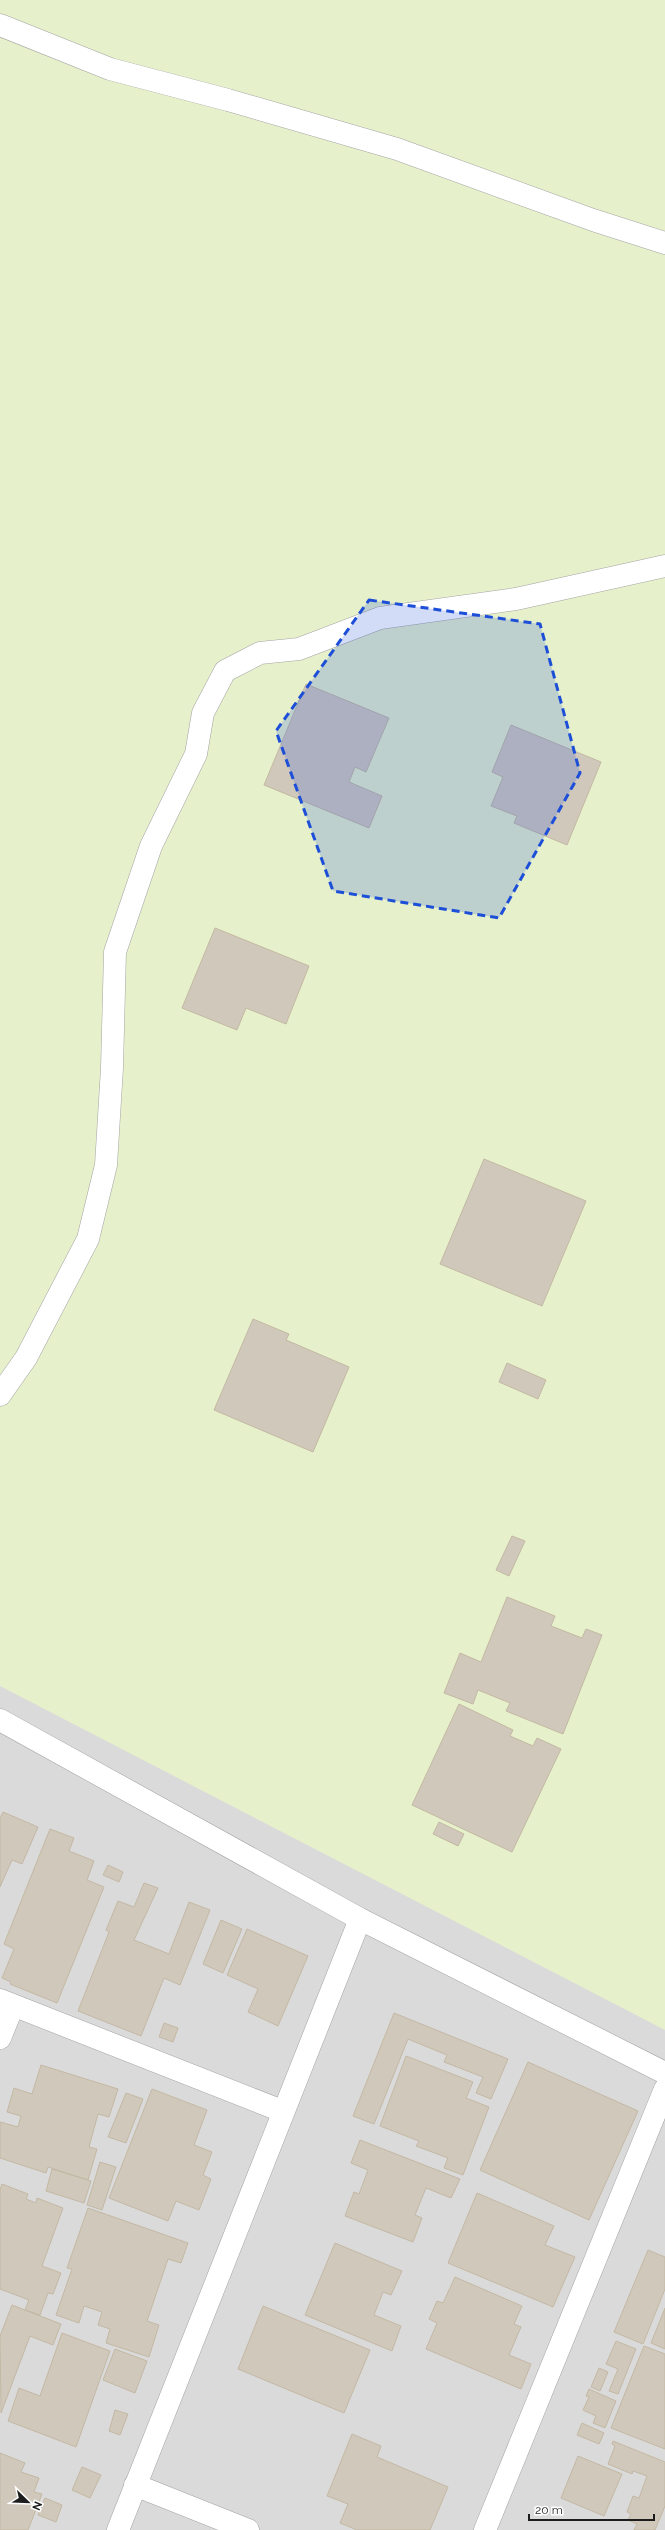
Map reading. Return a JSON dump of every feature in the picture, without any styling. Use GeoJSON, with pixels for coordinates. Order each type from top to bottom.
{"type":"FeatureCollection","features":[{"type":"Feature","properties":{"kind":"street"},"geometry":{"type":"LineString","coordinates":[[0,25],[110,69],[228,100],[397,149],[593,220],[665,243]]}},
{"type":"Feature","properties":{"kind":"street"},"geometry":{"type":"LineString","coordinates":[[0,1395],[26,1358],[88,1239],[106,1165],[112,1068],[115,952],[151,846],[196,754],[203,713],[225,672],[260,653],[299,649],[380,618],[516,599],[665,566]]}},
{"type":"Feature","properties":{"kind":"street"},"geometry":{"type":"LineString","coordinates":[[0,1720],[360,1919],[665,2073]]}},
{"type":"Feature","properties":{"kind":"street"},"geometry":{"type":"LineString","coordinates":[[118,2530],[282,2111],[360,1919]]}},
{"type":"Feature","properties":{"kind":"street"},"geometry":{"type":"LineString","coordinates":[[0,2038],[7,2003],[282,2111]]}},
{"type":"Feature","properties":{"kind":"street"},"geometry":{"type":"LineString","coordinates":[[485,2530],[665,2089]]}},
{"type":"Feature","properties":{"kind":"street"},"geometry":{"type":"LineString","coordinates":[[135,2485],[248,2530]]}},
{"type":"Feature","properties":{"kind":"highlighted area"},"geometry":{"type":"Polygon","coordinates":[[[369,600],[540,624],[580,773],[499,918],[333,891],[276,731],[369,600]]]}},
{"type":"Feature","properties":{"kind":"shaded area"},"geometry":{"type":"Polygon","coordinates":[[[665,566],[665,2530],[0,2530],[0,720],[665,566]]]}},
{"type":"Feature","properties":{"kind":"green space"},"geometry":{"type":"Polygon","coordinates":[[[0,0],[665,0],[665,2030],[0,1686],[0,0]]]}},
{"type":"Feature","properties":{"kind":"building"},"geometry":{"type":"Polygon","coordinates":[[[306,684],[389,718],[366,772],[355,767],[349,782],[382,796],[369,828],[264,785],[306,684]]]}},
{"type":"Feature","properties":{"kind":"building"},"geometry":{"type":"Polygon","coordinates":[[[511,725],[601,762],[567,845],[514,823],[517,816],[491,806],[503,777],[492,772],[511,725]]]}},
{"type":"Feature","properties":{"kind":"building"},"geometry":{"type":"Polygon","coordinates":[[[215,928],[309,966],[286,1024],[246,1008],[237,1030],[182,1008],[215,928]]]}},
{"type":"Feature","properties":{"kind":"building"},"geometry":{"type":"Polygon","coordinates":[[[484,1159],[586,1201],[542,1306],[440,1264],[484,1159]]]}},
{"type":"Feature","properties":{"kind":"building"},"geometry":{"type":"Polygon","coordinates":[[[253,1319],[289,1334],[286,1340],[349,1367],[313,1452],[214,1410],[253,1319]]]}},
{"type":"Feature","properties":{"kind":"building"},"geometry":{"type":"Polygon","coordinates":[[[507,1363],[546,1380],[538,1399],[499,1382],[507,1363]]]}},
{"type":"Feature","properties":{"kind":"building"},"geometry":{"type":"Polygon","coordinates":[[[512,1536],[525,1541],[509,1576],[496,1570],[512,1536]]]}},
{"type":"Feature","properties":{"kind":"building"},"geometry":{"type":"Polygon","coordinates":[[[507,1597],[555,1616],[551,1626],[582,1638],[586,1629],[602,1635],[563,1734],[506,1711],[510,1703],[478,1690],[473,1704],[444,1693],[460,1653],[481,1662],[507,1597]]]}},
{"type":"Feature","properties":{"kind":"building"},"geometry":{"type":"Polygon","coordinates":[[[459,1704],[513,1730],[510,1736],[533,1746],[537,1738],[561,1749],[512,1852],[412,1805],[459,1704]]]}},
{"type":"Feature","properties":{"kind":"building"},"geometry":{"type":"Polygon","coordinates":[[[3,1812],[38,1827],[22,1864],[12,1860],[0,1887],[0,1818],[3,1812]]]}},
{"type":"Feature","properties":{"kind":"building"},"geometry":{"type":"Polygon","coordinates":[[[439,1822],[464,1834],[458,1846],[433,1834],[439,1822]]]}},
{"type":"Feature","properties":{"kind":"building"},"geometry":{"type":"Polygon","coordinates":[[[50,1829],[74,1838],[69,1851],[94,1861],[87,1880],[104,1887],[57,2003],[10,1984],[11,1982],[2,1978],[14,1949],[4,1944],[50,1829]]]}},
{"type":"Feature","properties":{"kind":"building"},"geometry":{"type":"Polygon","coordinates":[[[108,1865],[123,1872],[119,1882],[103,1875],[108,1865]]]}},
{"type":"Feature","properties":{"kind":"building"},"geometry":{"type":"Polygon","coordinates":[[[144,1883],[158,1888],[134,1940],[169,1954],[189,1902],[210,1910],[180,1985],[164,1978],[141,2036],[78,2011],[109,1932],[106,1930],[118,1901],[134,1907],[144,1883]]]}},
{"type":"Feature","properties":{"kind":"building"},"geometry":{"type":"Polygon","coordinates":[[[221,1920],[242,1929],[223,1973],[203,1964],[221,1920]]]}},
{"type":"Feature","properties":{"kind":"building"},"geometry":{"type":"Polygon","coordinates":[[[247,1929],[308,1956],[278,2026],[248,2012],[258,1989],[227,1975],[247,1929]]]}},
{"type":"Feature","properties":{"kind":"building"},"geometry":{"type":"Polygon","coordinates":[[[394,2013],[508,2059],[491,2099],[476,2093],[483,2077],[444,2062],[447,2055],[408,2039],[374,2124],[353,2116],[394,2013]]]}},
{"type":"Feature","properties":{"kind":"building"},"geometry":{"type":"Polygon","coordinates":[[[164,2023],[178,2028],[173,2042],[159,2037],[164,2023]]]}},
{"type":"Feature","properties":{"kind":"building"},"geometry":{"type":"Polygon","coordinates":[[[406,2056],[473,2082],[466,2098],[489,2107],[463,2175],[444,2168],[448,2158],[416,2146],[419,2141],[380,2126],[406,2056]]]}},
{"type":"Feature","properties":{"kind":"building"},"geometry":{"type":"Polygon","coordinates":[[[528,2062],[638,2111],[589,2220],[480,2170],[528,2062]]]}},
{"type":"Feature","properties":{"kind":"building"},"geometry":{"type":"Polygon","coordinates":[[[41,2065],[118,2089],[109,2117],[98,2114],[89,2147],[97,2149],[88,2180],[48,2167],[46,2173],[0,2158],[0,2122],[18,2127],[21,2116],[7,2112],[14,2088],[32,2094],[41,2065]]]}},
{"type":"Feature","properties":{"kind":"building"},"geometry":{"type":"Polygon","coordinates":[[[152,2089],[207,2110],[194,2145],[212,2152],[203,2175],[211,2179],[199,2210],[176,2201],[168,2221],[109,2198],[152,2089]]]}},
{"type":"Feature","properties":{"kind":"building"},"geometry":{"type":"Polygon","coordinates":[[[126,2093],[143,2099],[126,2143],[108,2137],[126,2093]]]}},
{"type":"Feature","properties":{"kind":"building"},"geometry":{"type":"Polygon","coordinates":[[[360,2140],[460,2179],[451,2198],[426,2188],[415,2215],[422,2218],[413,2242],[345,2216],[354,2192],[359,2194],[368,2170],[351,2163],[360,2140]]]}},
{"type":"Feature","properties":{"kind":"building"},"geometry":{"type":"Polygon","coordinates":[[[100,2162],[116,2167],[102,2210],[87,2205],[100,2162]]]}},
{"type":"Feature","properties":{"kind":"building"},"geometry":{"type":"Polygon","coordinates":[[[52,2169],[91,2181],[84,2203],[46,2191],[52,2169]]]}},
{"type":"Feature","properties":{"kind":"building"},"geometry":{"type":"Polygon","coordinates":[[[2,2184],[28,2194],[26,2199],[36,2203],[37,2198],[63,2208],[42,2266],[61,2273],[53,2294],[48,2293],[40,2315],[25,2310],[29,2300],[0,2289],[0,2190],[2,2184]]]}},
{"type":"Feature","properties":{"kind":"building"},"geometry":{"type":"Polygon","coordinates":[[[477,2193],[554,2226],[545,2245],[575,2257],[553,2307],[448,2263],[477,2193]]]}},
{"type":"Feature","properties":{"kind":"building"},"geometry":{"type":"Polygon","coordinates":[[[88,2208],[188,2243],[181,2263],[168,2259],[147,2321],[159,2325],[149,2357],[106,2343],[110,2329],[98,2325],[102,2312],[84,2306],[79,2323],[56,2315],[72,2269],[67,2268],[88,2208]]]}},
{"type":"Feature","properties":{"kind":"building"},"geometry":{"type":"Polygon","coordinates":[[[335,2243],[402,2271],[391,2295],[383,2292],[374,2315],[401,2326],[392,2351],[305,2315],[335,2243]]]}},
{"type":"Feature","properties":{"kind":"building"},"geometry":{"type":"Polygon","coordinates":[[[648,2250],[665,2257],[665,2289],[643,2344],[614,2332],[648,2250]]]}},
{"type":"Feature","properties":{"kind":"building"},"geometry":{"type":"Polygon","coordinates":[[[455,2277],[522,2306],[514,2324],[521,2327],[509,2355],[531,2364],[521,2389],[426,2349],[437,2323],[429,2319],[437,2301],[443,2303],[455,2277]]]}},
{"type":"Feature","properties":{"kind":"building"},"geometry":{"type":"Polygon","coordinates":[[[12,2305],[61,2324],[53,2345],[30,2336],[1,2413],[0,2336],[12,2305]]]}},
{"type":"Feature","properties":{"kind":"building"},"geometry":{"type":"Polygon","coordinates":[[[263,2306],[370,2350],[344,2413],[238,2369],[263,2306]]]}},
{"type":"Feature","properties":{"kind":"building"},"geometry":{"type":"Polygon","coordinates":[[[665,2308],[665,2349],[651,2343],[665,2308]]]}},
{"type":"Feature","properties":{"kind":"building"},"geometry":{"type":"Polygon","coordinates":[[[62,2333],[110,2351],[76,2447],[8,2421],[19,2388],[40,2396],[62,2333]]]}},
{"type":"Feature","properties":{"kind":"building"},"geometry":{"type":"Polygon","coordinates":[[[616,2341],[636,2349],[618,2394],[609,2391],[618,2369],[606,2364],[616,2341]]]}},
{"type":"Feature","properties":{"kind":"building"},"geometry":{"type":"Polygon","coordinates":[[[644,2346],[665,2354],[665,2449],[611,2428],[644,2346]]]}},
{"type":"Feature","properties":{"kind":"building"},"geometry":{"type":"Polygon","coordinates":[[[115,2349],[147,2361],[135,2393],[103,2380],[115,2349]]]}},
{"type":"Feature","properties":{"kind":"building"},"geometry":{"type":"Polygon","coordinates":[[[599,2368],[608,2372],[600,2391],[591,2387],[599,2368]]]}},
{"type":"Feature","properties":{"kind":"building"},"geometry":{"type":"Polygon","coordinates":[[[589,2389],[616,2401],[605,2428],[593,2423],[596,2416],[583,2410],[589,2397],[586,2396],[589,2389]]]}},
{"type":"Feature","properties":{"kind":"building"},"geometry":{"type":"Polygon","coordinates":[[[115,2410],[128,2414],[120,2435],[109,2431],[115,2410]]]}},
{"type":"Feature","properties":{"kind":"building"},"geometry":{"type":"Polygon","coordinates":[[[582,2423],[604,2433],[599,2444],[577,2435],[582,2423]]]}},
{"type":"Feature","properties":{"kind":"building"},"geometry":{"type":"Polygon","coordinates":[[[352,2434],[381,2446],[377,2457],[448,2487],[430,2530],[357,2530],[340,2523],[348,2504],[327,2496],[352,2434]]]}},
{"type":"Feature","properties":{"kind":"building"},"geometry":{"type":"Polygon","coordinates":[[[613,2441],[665,2462],[665,2506],[655,2530],[634,2530],[637,2524],[628,2520],[631,2514],[627,2512],[633,2496],[639,2498],[647,2476],[633,2471],[632,2474],[608,2464],[615,2446],[612,2444],[613,2441]]]}},
{"type":"Feature","properties":{"kind":"building"},"geometry":{"type":"Polygon","coordinates":[[[0,2453],[25,2463],[21,2472],[39,2478],[34,2492],[42,2494],[28,2530],[0,2530],[0,2453]]]}},
{"type":"Feature","properties":{"kind":"building"},"geometry":{"type":"Polygon","coordinates":[[[578,2456],[622,2474],[604,2516],[561,2498],[578,2456]]]}},
{"type":"Feature","properties":{"kind":"building"},"geometry":{"type":"Polygon","coordinates":[[[82,2467],[101,2475],[90,2498],[72,2490],[82,2467]]]}},
{"type":"Feature","properties":{"kind":"building"},"geometry":{"type":"Polygon","coordinates":[[[45,2498],[62,2505],[56,2522],[38,2515],[45,2498]]]}}]}
